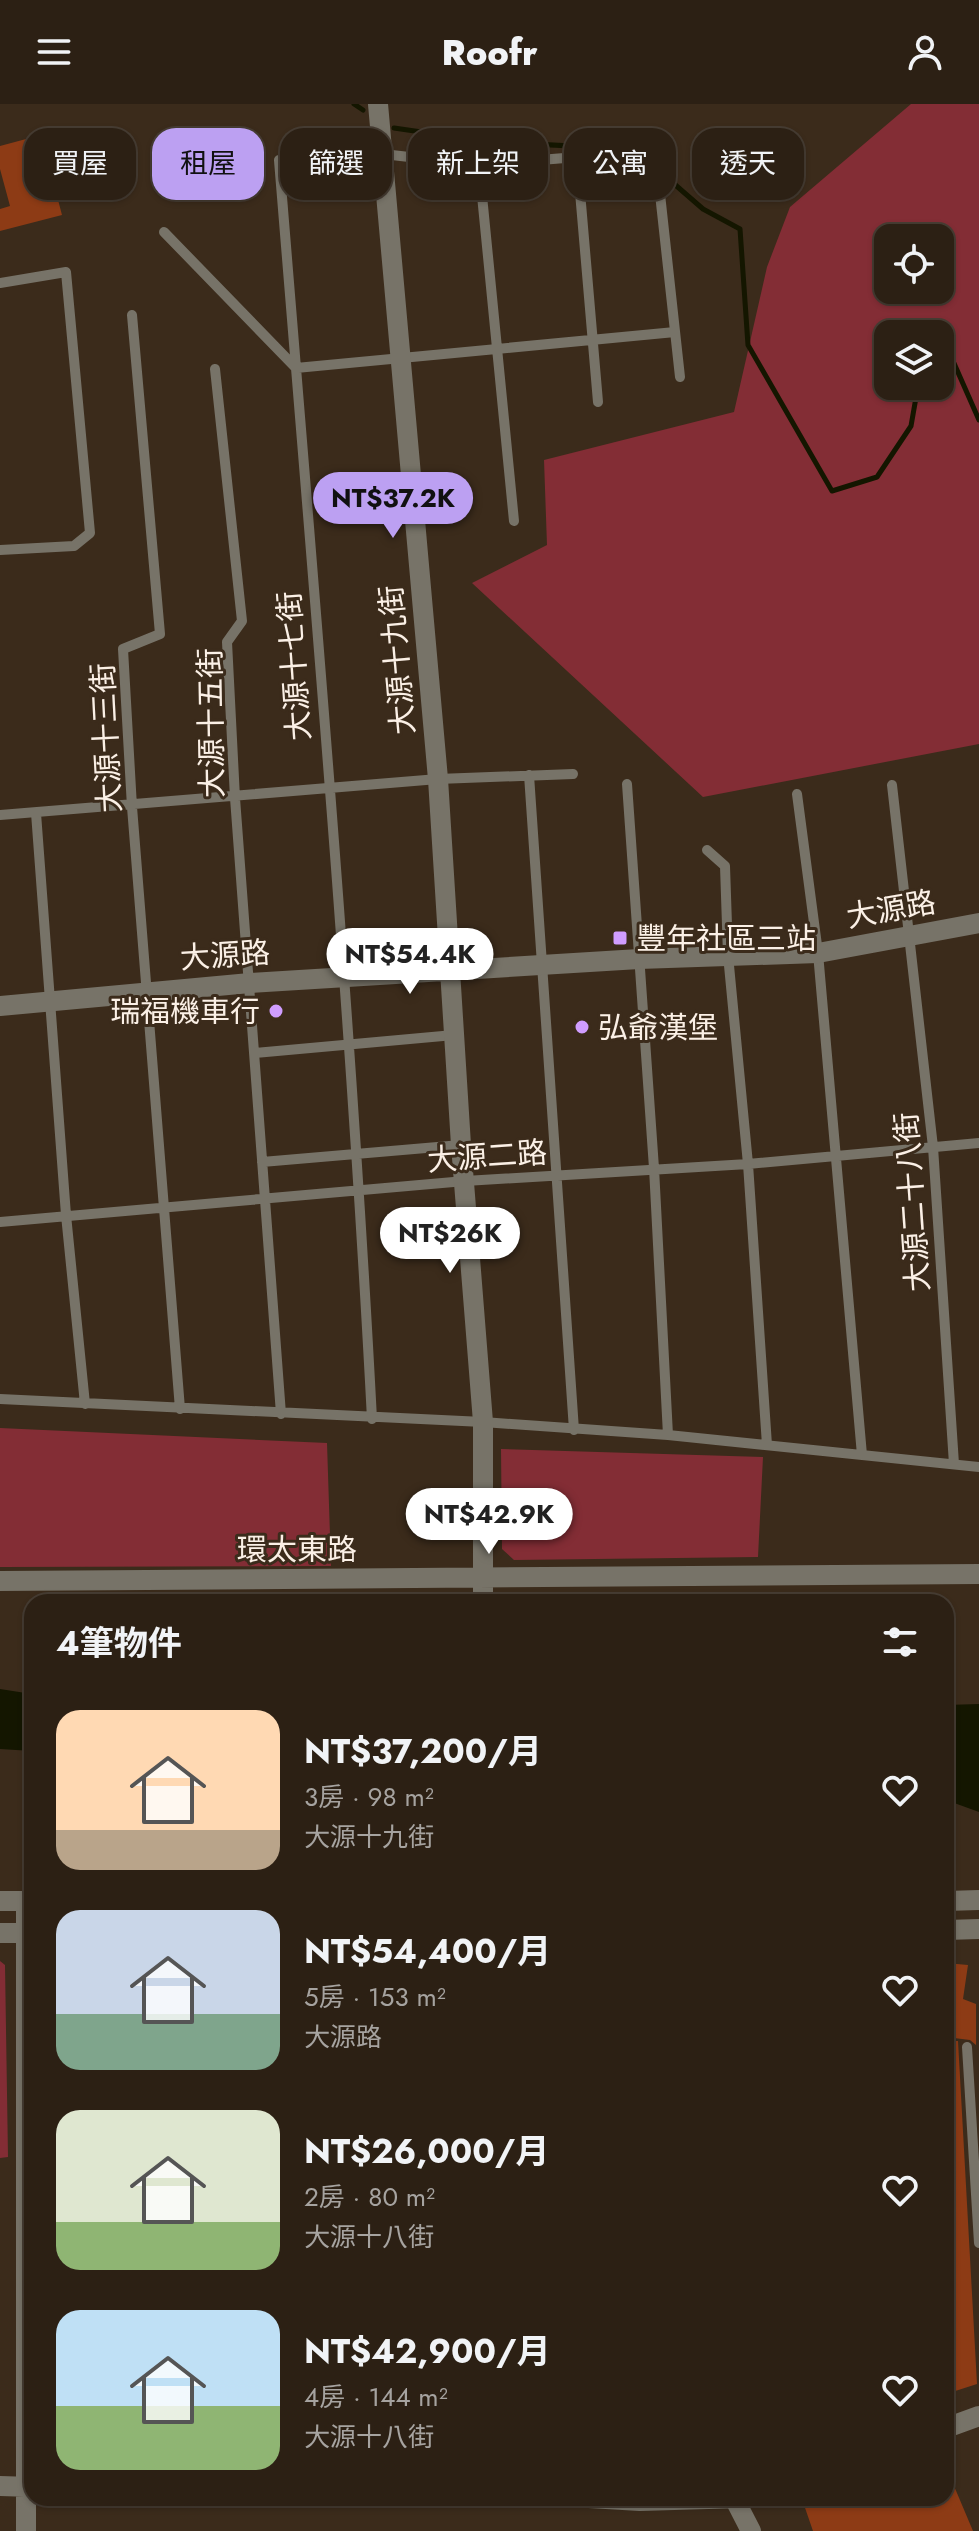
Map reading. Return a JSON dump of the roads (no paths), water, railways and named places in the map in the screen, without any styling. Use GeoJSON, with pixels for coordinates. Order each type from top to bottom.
{"type":"FeatureCollection","features":[{"type":"Feature","properties":{"kind":"street","name":"大源十九街"},"geometry":{"type":"LineString","coordinates":[[378,104],[380,128]]}},
{"type":"Feature","properties":{"kind":"street","name":"大源十九街"},"geometry":{"type":"LineString","coordinates":[[386,200],[398,358],[438,779],[461,1145],[483,1422],[483,1594]]}},
{"type":"Feature","properties":{"kind":"street","name":"大源路"},"geometry":{"type":"LineString","coordinates":[[0,1006],[147,990],[250,983],[639,959],[818,953],[979,923]]}},
{"type":"Feature","properties":{"kind":"street","name":"環太東路"},"geometry":{"type":"LineString","coordinates":[[0,1581],[979,1574]]}},
{"type":"Feature","properties":{"kind":"street"},"geometry":{"type":"LineString","coordinates":[[954,1901],[979,1900]]}},
{"type":"Feature","properties":{"kind":"street"},"geometry":{"type":"LineString","coordinates":[[0,1901],[24,1901]]}},
{"type":"Feature","properties":{"kind":"street"},"geometry":{"type":"LineString","coordinates":[[954,1930],[979,1929]]}},
{"type":"Feature","properties":{"kind":"street"},"geometry":{"type":"LineString","coordinates":[[0,1933],[24,1932]]}},
{"type":"Feature","properties":{"kind":"street"},"geometry":{"type":"LineString","coordinates":[[954,2425],[979,2416]]}},
{"type":"Feature","properties":{"kind":"street"},"geometry":{"type":"LineString","coordinates":[[0,2486],[24,2487]]}},
{"type":"Feature","properties":{"kind":"street"},"geometry":{"type":"LineString","coordinates":[[26,2531],[28,2506]]}},
{"type":"Feature","properties":{"kind":"street"},"geometry":{"type":"LineString","coordinates":[[740,2506],[751,2531]]}},
{"type":"Feature","properties":{"kind":"lane"},"geometry":{"type":"LineString","coordinates":[[548,159],[577,157],[598,402]]}},
{"type":"Feature","properties":{"kind":"lane","name":"大源十七街"},"geometry":{"type":"LineString","coordinates":[[279,160],[328,790],[347,977],[372,1419]]}},
{"type":"Feature","properties":{"kind":"lane"},"geometry":{"type":"LineString","coordinates":[[482,200],[514,521]]}},
{"type":"Feature","properties":{"kind":"lane"},"geometry":{"type":"LineString","coordinates":[[661,200],[680,377]]}},
{"type":"Feature","properties":{"kind":"lane"},"geometry":{"type":"LineString","coordinates":[[164,232],[296,368],[675,332]]}},
{"type":"Feature","properties":{"kind":"lane"},"geometry":{"type":"LineString","coordinates":[[0,283],[66,272],[90,533],[74,546],[0,550]]}},
{"type":"Feature","properties":{"kind":"lane","name":"大源十三街"},"geometry":{"type":"LineString","coordinates":[[132,315],[160,634],[123,649],[132,807],[180,1409]]}},
{"type":"Feature","properties":{"kind":"lane","name":"大源十五街"},"geometry":{"type":"LineString","coordinates":[[215,369],[242,621],[227,642],[235,798],[281,1414]]}},
{"type":"Feature","properties":{"kind":"lane"},"geometry":{"type":"LineString","coordinates":[[0,815],[132,807],[438,779],[573,774]]}},
{"type":"Feature","properties":{"kind":"lane"},"geometry":{"type":"LineString","coordinates":[[529,775],[574,1430]]}},
{"type":"Feature","properties":{"kind":"lane"},"geometry":{"type":"LineString","coordinates":[[627,784],[654,1168],[668,1435]]}},
{"type":"Feature","properties":{"kind":"lane","name":"大源二十八街"},"geometry":{"type":"LineString","coordinates":[[892,785],[912,937],[933,1147],[954,1464]]}},
{"type":"Feature","properties":{"kind":"lane"},"geometry":{"type":"LineString","coordinates":[[797,794],[818,953],[862,1455]]}},
{"type":"Feature","properties":{"kind":"lane"},"geometry":{"type":"LineString","coordinates":[[36,813],[53,1001],[66,1215],[85,1404]]}},
{"type":"Feature","properties":{"kind":"lane"},"geometry":{"type":"LineString","coordinates":[[707,850],[725,866],[728,955],[748,1164],[767,1445]]}},
{"type":"Feature","properties":{"kind":"lane"},"geometry":{"type":"LineString","coordinates":[[255,1053],[454,1035]]}},
{"type":"Feature","properties":{"kind":"lane","name":"大源二路"},"geometry":{"type":"LineString","coordinates":[[0,1222],[465,1181],[748,1164],[979,1143]]}},
{"type":"Feature","properties":{"kind":"lane"},"geometry":{"type":"LineString","coordinates":[[262,1162],[461,1145]]}},
{"type":"Feature","properties":{"kind":"lane"},"geometry":{"type":"LineString","coordinates":[[0,1399],[483,1422],[668,1435],[979,1467]]}},
{"type":"Feature","properties":{"kind":"lane"},"geometry":{"type":"LineString","coordinates":[[967,2047],[979,2243]]}},
{"type":"Feature","properties":{"kind":"waterway"},"geometry":{"type":"LineString","coordinates":[[354,104],[363,110]]}},
{"type":"Feature","properties":{"kind":"waterway"},"geometry":{"type":"LineString","coordinates":[[394,128],[490,142],[634,149],[703,209],[740,229],[748,345],[832,491],[877,477],[911,426],[916,400]]}},
{"type":"Feature","properties":{"kind":"waterway"},"geometry":{"type":"LineString","coordinates":[[954,363],[979,420]]}},
{"type":"Feature","properties":{"kind":"place","name":"豐年社區三站"},"geometry":{"type":"Point","coordinates":[620,938]}},
{"type":"Feature","properties":{"kind":"place","name":"瑞福機車行"},"geometry":{"type":"Point","coordinates":[276,1011]}},
{"type":"Feature","properties":{"kind":"place","name":"弘爺漢堡"},"geometry":{"type":"Point","coordinates":[582,1027]}}]}
